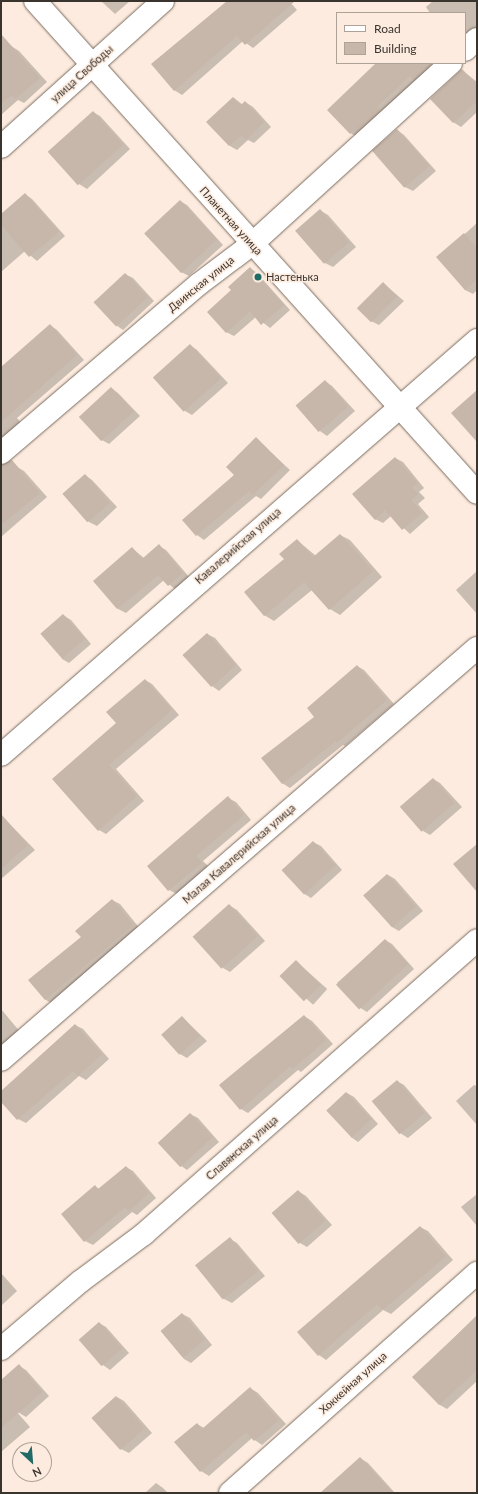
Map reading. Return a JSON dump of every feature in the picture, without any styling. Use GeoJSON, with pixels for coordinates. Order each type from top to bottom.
{"type":"FeatureCollection","features":[{"type":"Feature","properties":{"kind":"street","name":"Планетная улица"},"geometry":{"type":"LineString","coordinates":[[35,1],[477,493]]}},
{"type":"Feature","properties":{"kind":"street","name":"улица Свободы"},"geometry":{"type":"LineString","coordinates":[[1,147],[163,1]]}},
{"type":"Feature","properties":{"kind":"street"},"geometry":{"type":"LineString","coordinates":[[466,49],[477,39]]}},
{"type":"Feature","properties":{"kind":"street","name":"Двинская улица"},"geometry":{"type":"LineString","coordinates":[[1,453],[199,284],[252,244],[450,64]]}},
{"type":"Feature","properties":{"kind":"street","name":"Кавалерийская улица"},"geometry":{"type":"LineString","coordinates":[[1,755],[398,406],[477,340]]}},
{"type":"Feature","properties":{"kind":"street","name":"Малая Кавалерийская улица"},"geometry":{"type":"LineString","coordinates":[[1,1060],[477,648]]}},
{"type":"Feature","properties":{"kind":"street","name":"Славянская улица"},"geometry":{"type":"LineString","coordinates":[[1,1349],[81,1281],[144,1234],[477,940]]}},
{"type":"Feature","properties":{"kind":"street","name":"Хоккейная улица"},"geometry":{"type":"LineString","coordinates":[[230,1493],[477,1273]]}},
{"type":"Feature","properties":{"kind":"building"},"geometry":{"type":"Polygon","coordinates":[[[227,1],[295,1],[245,45],[237,36],[174,91],[151,64],[227,1]]]}},
{"type":"Feature","properties":{"kind":"building"},"geometry":{"type":"Polygon","coordinates":[[[1,34],[40,78],[15,99],[12,95],[1,104],[1,34]]]}},
{"type":"Feature","properties":{"kind":"building"},"geometry":{"type":"Polygon","coordinates":[[[375,64],[431,64],[414,80],[410,76],[377,107],[380,110],[356,132],[354,130],[350,134],[327,110],[375,64]]]}},
{"type":"Feature","properties":{"kind":"building"},"geometry":{"type":"Polygon","coordinates":[[[462,69],[477,85],[477,101],[453,123],[430,99],[462,69]]]}},
{"type":"Feature","properties":{"kind":"building"},"geometry":{"type":"Polygon","coordinates":[[[233,97],[241,105],[245,101],[264,122],[246,140],[242,135],[229,146],[206,122],[233,97]]]}},
{"type":"Feature","properties":{"kind":"building"},"geometry":{"type":"Polygon","coordinates":[[[93,111],[123,144],[78,185],[48,152],[93,111]]]}},
{"type":"Feature","properties":{"kind":"building"},"geometry":{"type":"Polygon","coordinates":[[[397,129],[429,166],[404,188],[372,151],[397,129]]]}},
{"type":"Feature","properties":{"kind":"building"},"geometry":{"type":"Polygon","coordinates":[[[25,193],[59,232],[29,257],[1,225],[1,214],[25,193]]]}},
{"type":"Feature","properties":{"kind":"building"},"geometry":{"type":"Polygon","coordinates":[[[180,200],[217,239],[181,273],[144,233],[180,200]]]}},
{"type":"Feature","properties":{"kind":"building"},"geometry":{"type":"Polygon","coordinates":[[[320,209],[349,242],[324,264],[295,231],[320,209]]]}},
{"type":"Feature","properties":{"kind":"building"},"geometry":{"type":"Polygon","coordinates":[[[464,233],[477,248],[477,279],[465,290],[436,257],[464,233]]]}},
{"type":"Feature","properties":{"kind":"building"},"geometry":{"type":"Polygon","coordinates":[[[250,267],[284,305],[261,325],[250,311],[226,333],[207,312],[231,290],[228,287],[250,267]]]}},
{"type":"Feature","properties":{"kind":"building"},"geometry":{"type":"Polygon","coordinates":[[[125,273],[148,297],[116,326],[94,302],[125,273]]]}},
{"type":"Feature","properties":{"kind":"building"},"geometry":{"type":"Polygon","coordinates":[[[383,282],[397,296],[371,322],[357,308],[383,282]]]}},
{"type":"Feature","properties":{"kind":"building"},"geometry":{"type":"Polygon","coordinates":[[[50,324],[77,355],[1,422],[1,367],[50,324]]]}},
{"type":"Feature","properties":{"kind":"building"},"geometry":{"type":"Polygon","coordinates":[[[190,344],[221,378],[184,412],[153,377],[190,344]]]}},
{"type":"Feature","properties":{"kind":"building"},"geometry":{"type":"Polygon","coordinates":[[[325,380],[348,406],[319,432],[296,406],[325,380]]]}},
{"type":"Feature","properties":{"kind":"building"},"geometry":{"type":"Polygon","coordinates":[[[111,387],[134,411],[101,441],[79,417],[111,387]]]}},
{"type":"Feature","properties":{"kind":"building"},"geometry":{"type":"Polygon","coordinates":[[[477,390],[477,442],[451,413],[477,390]]]}},
{"type":"Feature","properties":{"kind":"building"},"geometry":{"type":"Polygon","coordinates":[[[256,437],[284,465],[253,495],[249,491],[196,536],[182,520],[234,475],[226,467],[256,437]]]}},
{"type":"Feature","properties":{"kind":"building"},"geometry":{"type":"Polygon","coordinates":[[[395,457],[418,483],[412,487],[418,494],[411,500],[422,513],[402,530],[385,510],[375,520],[352,494],[395,457]]]}},
{"type":"Feature","properties":{"kind":"building"},"geometry":{"type":"Polygon","coordinates":[[[12,460],[40,493],[1,525],[1,465],[12,460]]]}},
{"type":"Feature","properties":{"kind":"building"},"geometry":{"type":"Polygon","coordinates":[[[85,474],[110,503],[87,522],[62,494],[85,474]]]}},
{"type":"Feature","properties":{"kind":"building"},"geometry":{"type":"Polygon","coordinates":[[[340,534],[373,571],[329,610],[304,582],[264,616],[244,592],[284,559],[279,554],[297,539],[313,557],[340,534]]]}},
{"type":"Feature","properties":{"kind":"building"},"geometry":{"type":"Polygon","coordinates":[[[159,544],[183,573],[168,586],[158,575],[117,609],[93,581],[132,547],[142,559],[159,544]]]}},
{"type":"Feature","properties":{"kind":"building"},"geometry":{"type":"Polygon","coordinates":[[[63,614],[85,639],[62,659],[40,634],[63,614]]]}},
{"type":"Feature","properties":{"kind":"building"},"geometry":{"type":"Polygon","coordinates":[[[207,633],[236,665],[211,687],[182,655],[207,633]]]}},
{"type":"Feature","properties":{"kind":"building"},"geometry":{"type":"Polygon","coordinates":[[[357,665],[387,700],[337,743],[336,741],[282,784],[261,758],[314,717],[307,708],[357,665]]]}},
{"type":"Feature","properties":{"kind":"building"},"geometry":{"type":"Polygon","coordinates":[[[145,679],[172,710],[109,765],[137,796],[98,831],[52,779],[116,723],[106,712],[145,679]]]}},
{"type":"Feature","properties":{"kind":"building"},"geometry":{"type":"Polygon","coordinates":[[[433,778],[455,803],[421,832],[400,807],[433,778]]]}},
{"type":"Feature","properties":{"kind":"building"},"geometry":{"type":"Polygon","coordinates":[[[228,796],[244,815],[196,856],[202,863],[168,891],[147,866],[228,796]]]}},
{"type":"Feature","properties":{"kind":"building"},"geometry":{"type":"Polygon","coordinates":[[[1,814],[28,845],[1,869],[1,814]]]}},
{"type":"Feature","properties":{"kind":"building"},"geometry":{"type":"Polygon","coordinates":[[[313,841],[336,865],[304,894],[282,870],[313,841]]]}},
{"type":"Feature","properties":{"kind":"building"},"geometry":{"type":"Polygon","coordinates":[[[477,844],[477,892],[453,864],[477,844]]]}},
{"type":"Feature","properties":{"kind":"building"},"geometry":{"type":"Polygon","coordinates":[[[387,874],[416,906],[392,927],[363,895],[387,874]]]}},
{"type":"Feature","properties":{"kind":"building"},"geometry":{"type":"Polygon","coordinates":[[[112,899],[134,925],[45,1000],[28,980],[81,937],[75,931],[112,899]]]}},
{"type":"Feature","properties":{"kind":"building"},"geometry":{"type":"Polygon","coordinates":[[[229,904],[258,936],[221,969],[193,937],[229,904]]]}},
{"type":"Feature","properties":{"kind":"building"},"geometry":{"type":"Polygon","coordinates":[[[385,939],[408,964],[359,1010],[336,985],[385,939]]]}},
{"type":"Feature","properties":{"kind":"building"},"geometry":{"type":"Polygon","coordinates":[[[296,960],[320,985],[304,1001],[279,976],[296,960]]]}},
{"type":"Feature","properties":{"kind":"building"},"geometry":{"type":"Polygon","coordinates":[[[304,1015],[326,1040],[293,1069],[290,1066],[240,1110],[219,1085],[304,1015]]]}},
{"type":"Feature","properties":{"kind":"building"},"geometry":{"type":"Polygon","coordinates":[[[182,1016],[200,1036],[179,1055],[161,1035],[182,1016]]]}},
{"type":"Feature","properties":{"kind":"building"},"geometry":{"type":"Polygon","coordinates":[[[75,1024],[102,1054],[78,1076],[73,1071],[17,1120],[1,1102],[1,1091],[75,1024]]]}},
{"type":"Feature","properties":{"kind":"building"},"geometry":{"type":"Polygon","coordinates":[[[397,1080],[425,1113],[399,1134],[372,1101],[397,1080]]]}},
{"type":"Feature","properties":{"kind":"building"},"geometry":{"type":"Polygon","coordinates":[[[346,1092],[371,1119],[351,1137],[326,1110],[346,1092]]]}},
{"type":"Feature","properties":{"kind":"building"},"geometry":{"type":"Polygon","coordinates":[[[190,1113],[213,1137],[180,1167],[158,1143],[190,1113]]]}},
{"type":"Feature","properties":{"kind":"building"},"geometry":{"type":"Polygon","coordinates":[[[126,1166],[149,1193],[129,1211],[125,1207],[84,1242],[61,1214],[95,1185],[98,1189],[126,1166]]]}},
{"type":"Feature","properties":{"kind":"building"},"geometry":{"type":"Polygon","coordinates":[[[298,1190],[325,1221],[298,1244],[272,1213],[298,1190]]]}},
{"type":"Feature","properties":{"kind":"building"},"geometry":{"type":"Polygon","coordinates":[[[420,1226],[446,1256],[383,1310],[377,1304],[318,1356],[297,1332],[420,1226]]]}},
{"type":"Feature","properties":{"kind":"building"},"geometry":{"type":"Polygon","coordinates":[[[230,1237],[258,1271],[223,1300],[195,1265],[230,1237]]]}},
{"type":"Feature","properties":{"kind":"building"},"geometry":{"type":"Polygon","coordinates":[[[182,1313],[204,1340],[183,1358],[161,1331],[182,1313]]]}},
{"type":"Feature","properties":{"kind":"building"},"geometry":{"type":"Polygon","coordinates":[[[477,1316],[477,1370],[439,1405],[412,1377],[477,1316]]]}},
{"type":"Feature","properties":{"kind":"building"},"geometry":{"type":"Polygon","coordinates":[[[99,1322],[122,1348],[102,1366],[79,1340],[99,1322]]]}},
{"type":"Feature","properties":{"kind":"building"},"geometry":{"type":"Polygon","coordinates":[[[19,1364],[42,1392],[1,1428],[1,1380],[19,1364]]]}},
{"type":"Feature","properties":{"kind":"building"},"geometry":{"type":"Polygon","coordinates":[[[250,1387],[279,1420],[254,1441],[246,1432],[200,1472],[174,1442],[197,1423],[202,1429],[250,1387]]]}},
{"type":"Feature","properties":{"kind":"building"},"geometry":{"type":"Polygon","coordinates":[[[116,1396],[145,1428],[120,1450],[91,1418],[116,1396]]]}},
{"type":"Feature","properties":{"kind":"building"},"geometry":{"type":"Polygon","coordinates":[[[360,1457],[393,1493],[320,1493],[360,1457]]]}},
{"type":"Feature","properties":{"kind":"place","name":"Настенька"},"geometry":{"type":"Point","coordinates":[258,277]}}]}
